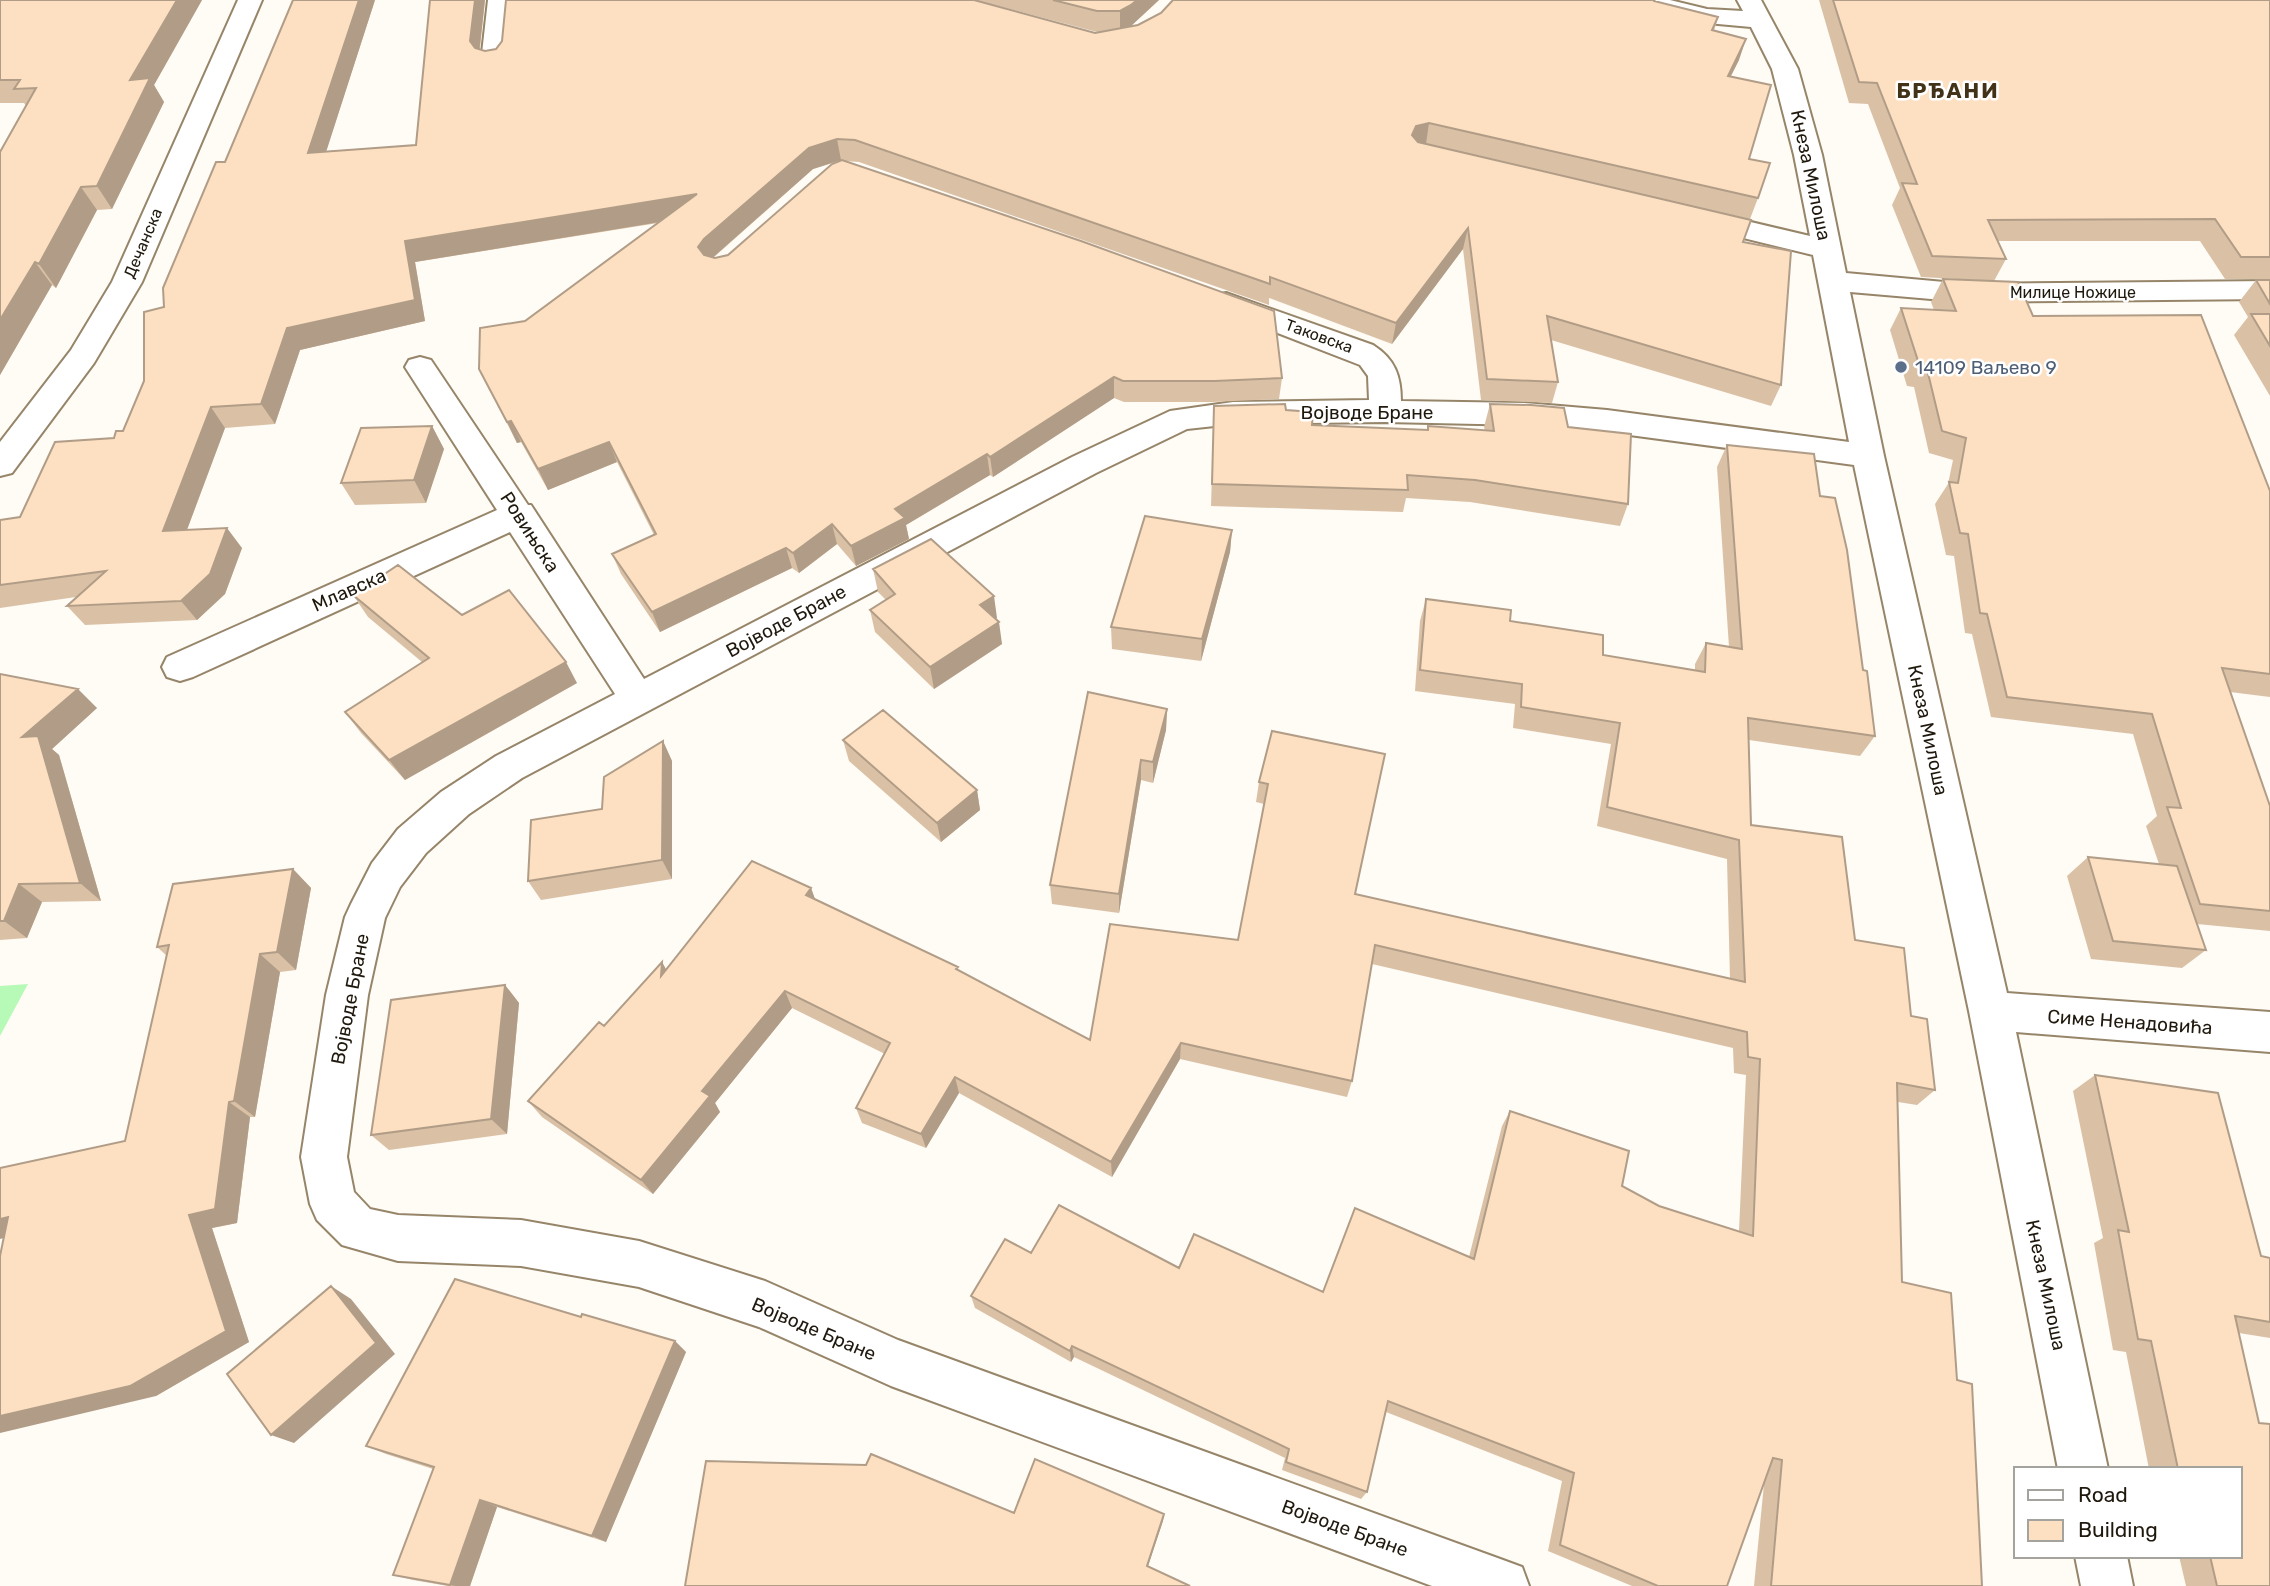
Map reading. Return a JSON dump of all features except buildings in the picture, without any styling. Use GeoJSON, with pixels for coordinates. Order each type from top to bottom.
{"type":"FeatureCollection","features":[{"type":"Feature","properties":{"kind":"street","name":"Дечанска"},"geometry":{"type":"LineString","coordinates":[[0,465],[83,356],[127,282],[250,0]]}},
{"type":"Feature","properties":{"kind":"street"},"geometry":{"type":"LineString","coordinates":[[494,62],[500,0]]}},
{"type":"Feature","properties":{"kind":"street"},"geometry":{"type":"LineString","coordinates":[[1639,0],[1707,16],[1755,10]]}},
{"type":"Feature","properties":{"kind":"street","name":"Кнеза Милоша"},"geometry":{"type":"LineString","coordinates":[[1755,10],[1785,69],[1798,113],[1868,456],[1990,1012],[2083,1467]]}},
{"type":"Feature","properties":{"kind":"street","name":"Милице Ножице"},"geometry":{"type":"LineString","coordinates":[[1666,211],[1830,265],[1966,292],[2270,290]]}},
{"type":"Feature","properties":{"kind":"street","name":"Таковска"},"geometry":{"type":"LineString","coordinates":[[1196,291],[1362,352],[1377,360],[1384,374],[1385,411]]}},
{"type":"Feature","properties":{"kind":"street","name":"Ровињска"},"geometry":{"type":"LineString","coordinates":[[420,368],[519,514],[638,698]]}},
{"type":"Feature","properties":{"kind":"street","name":"Војводе Бране"},"geometry":{"type":"LineString","coordinates":[[1503,1586],[891,1362],[765,1305],[626,1262],[521,1243],[398,1238],[358,1229],[333,1204],[324,1157],[347,995],[365,917],[386,875],[412,841],[455,803],[509,767],[1084,466],[1181,419],[1233,413],[1385,411],[1525,414],[1607,421],[1868,456]]}},
{"type":"Feature","properties":{"kind":"street","name":"Млавска"},"geometry":{"type":"LineString","coordinates":[[180,667],[519,514]]}},
{"type":"Feature","properties":{"kind":"street","name":"Симе Ненадовића"},"geometry":{"type":"LineString","coordinates":[[1990,1012],[2270,1032]]}},
{"type":"Feature","properties":{"kind":"street"},"geometry":{"type":"LineString","coordinates":[[2101,1558],[2107,1586]]}},
{"type":"Feature","properties":{"kind":"green space"},"geometry":{"type":"Polygon","coordinates":[[[28,984],[0,1036],[0,986],[28,984]]]}},
{"type":"Feature","properties":{"kind":"place","name":"14109 Ваљево 9"},"geometry":{"type":"Point","coordinates":[1901,367]}},
{"type":"Feature","properties":{"kind":"district","name":"БРЂАНИ"},"geometry":{"type":"Point","coordinates":[1948,90]}}]}
